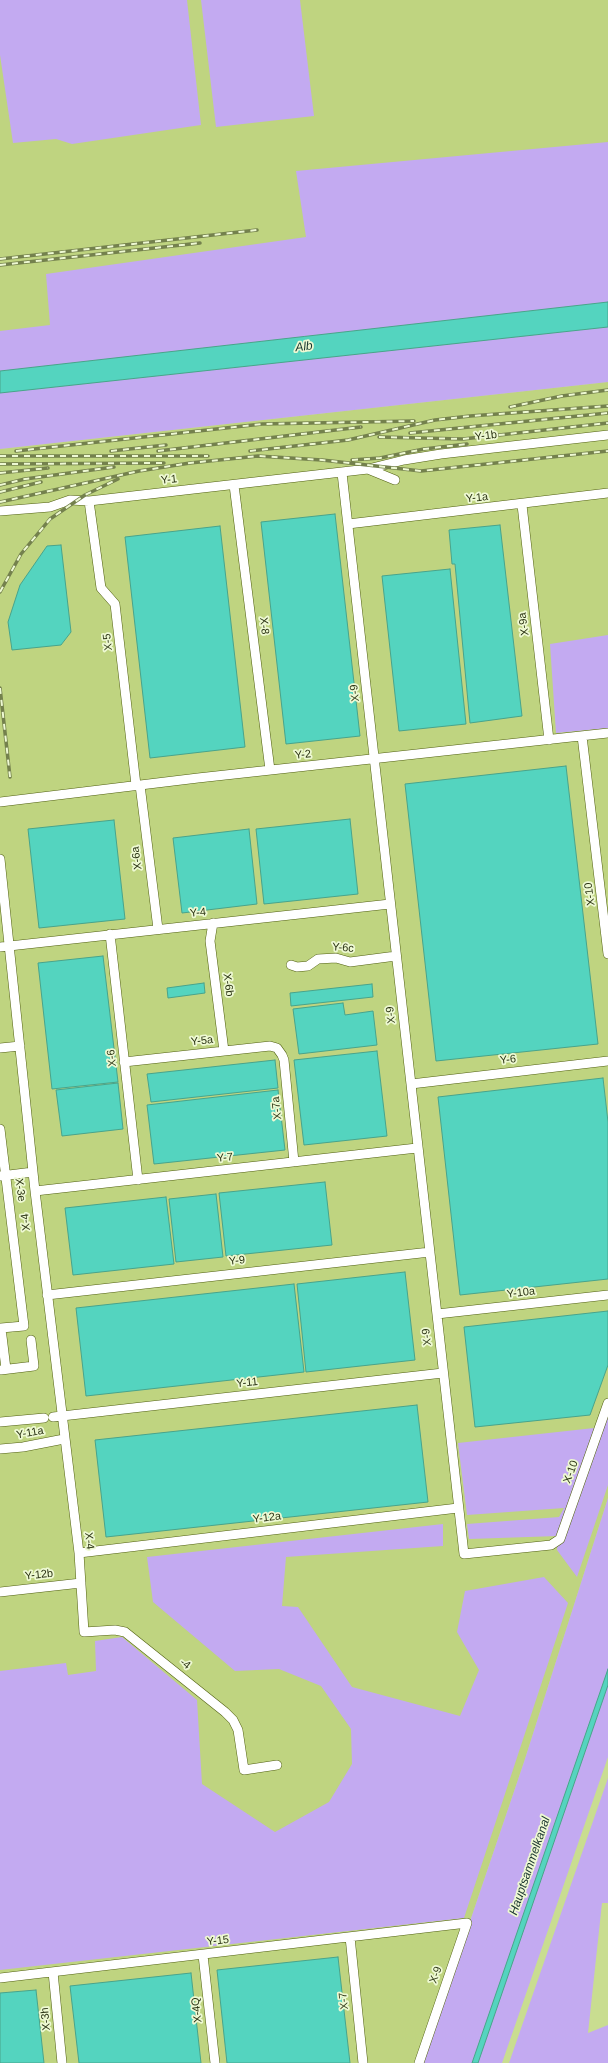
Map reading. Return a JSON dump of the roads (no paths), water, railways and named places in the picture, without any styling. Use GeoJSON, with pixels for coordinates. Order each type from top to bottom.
{"type":"FeatureCollection","features":[{"type":"Feature","properties":{"kind":"street","name":"Y-1b"},"geometry":{"type":"LineString","coordinates":[[342,473],[368,469],[372,466],[441,454],[608,434]]}},
{"type":"Feature","properties":{"kind":"street"},"geometry":{"type":"LineString","coordinates":[[368,469],[395,480]]}},
{"type":"Feature","properties":{"kind":"street","name":"Y-1"},"geometry":{"type":"LineString","coordinates":[[0,511],[50,507],[70,500],[89,501],[342,473]]}},
{"type":"Feature","properties":{"kind":"street","name":"X-9"},"geometry":{"type":"LineString","coordinates":[[342,473],[464,1554]]}},
{"type":"Feature","properties":{"kind":"street","name":"X-8"},"geometry":{"type":"LineString","coordinates":[[234,485],[270,770]]}},
{"type":"Feature","properties":{"kind":"street","name":"Y-1a"},"geometry":{"type":"LineString","coordinates":[[348,524],[522,505],[608,493]]}},
{"type":"Feature","properties":{"kind":"street","name":"X-5"},"geometry":{"type":"LineString","coordinates":[[89,501],[101,588],[115,604],[138,785]]}},
{"type":"Feature","properties":{"kind":"street","name":"X-9a"},"geometry":{"type":"LineString","coordinates":[[522,505],[549,740]]}},
{"type":"Feature","properties":{"kind":"street","name":"Y-2"},"geometry":{"type":"LineString","coordinates":[[0,802],[270,770],[608,733]]}},
{"type":"Feature","properties":{"kind":"street","name":"X-10"},"geometry":{"type":"LineString","coordinates":[[582,736],[605,902],[608,954]]}},
{"type":"Feature","properties":{"kind":"street","name":"X-6a"},"geometry":{"type":"LineString","coordinates":[[138,785],[158,929]]}},
{"type":"Feature","properties":{"kind":"street","name":"X-4"},"geometry":{"type":"LineString","coordinates":[[0,858],[4,947],[20,1046],[34,1191],[47,1295],[53,1417],[64,1439],[82,1583]]}},
{"type":"Feature","properties":{"kind":"street","name":"Y-4"},"geometry":{"type":"LineString","coordinates":[[4,947],[390,904]]}},
{"type":"Feature","properties":{"kind":"street","name":"X-6b"},"geometry":{"type":"LineString","coordinates":[[213,923],[210,941],[224,1051]]}},
{"type":"Feature","properties":{"kind":"street","name":"X-6"},"geometry":{"type":"LineString","coordinates":[[110,934],[138,1180]]}},
{"type":"Feature","properties":{"kind":"street","name":"Y-6c"},"geometry":{"type":"LineString","coordinates":[[291,965],[297,967],[308,966],[318,959],[336,958],[350,962],[396,956]]}},
{"type":"Feature","properties":{"kind":"street"},"geometry":{"type":"LineString","coordinates":[[0,1048],[20,1046]]}},
{"type":"Feature","properties":{"kind":"street","name":"Y-5a"},"geometry":{"type":"LineString","coordinates":[[124,1062],[270,1046],[281,1051]]}},
{"type":"Feature","properties":{"kind":"street","name":"X-7a"},"geometry":{"type":"LineString","coordinates":[[281,1051],[284,1060],[294,1162]]}},
{"type":"Feature","properties":{"kind":"street","name":"Y-6"},"geometry":{"type":"LineString","coordinates":[[411,1084],[608,1061]]}},
{"type":"Feature","properties":{"kind":"street","name":"X-3e"},"geometry":{"type":"LineString","coordinates":[[0,1129],[3,1176],[24,1326],[1,1328],[3,1370]]}},
{"type":"Feature","properties":{"kind":"street","name":"Y-7"},"geometry":{"type":"LineString","coordinates":[[34,1191],[417,1148]]}},
{"type":"Feature","properties":{"kind":"street"},"geometry":{"type":"LineString","coordinates":[[3,1176],[33,1172]]}},
{"type":"Feature","properties":{"kind":"street","name":"Y-9"},"geometry":{"type":"LineString","coordinates":[[47,1295],[430,1252]]}},
{"type":"Feature","properties":{"kind":"street","name":"Y-10a"},"geometry":{"type":"LineString","coordinates":[[437,1314],[608,1295]]}},
{"type":"Feature","properties":{"kind":"street"},"geometry":{"type":"LineString","coordinates":[[3,1370],[34,1366],[31,1340]]}},
{"type":"Feature","properties":{"kind":"street","name":"Y-11"},"geometry":{"type":"LineString","coordinates":[[0,1422],[443,1374]]}},
{"type":"Feature","properties":{"kind":"street","name":"X-10"},"geometry":{"type":"LineString","coordinates":[[464,1554],[551,1545],[560,1539],[608,1404]]}},
{"type":"Feature","properties":{"kind":"street","name":"Y-11a"},"geometry":{"type":"LineString","coordinates":[[0,1449],[22,1447],[64,1439]]}},
{"type":"Feature","properties":{"kind":"street","name":"Y-12a"},"geometry":{"type":"LineString","coordinates":[[79,1553],[458,1508]]}},
{"type":"Feature","properties":{"kind":"street","name":"Y-12b"},"geometry":{"type":"LineString","coordinates":[[0,1592],[82,1583]]}},
{"type":"Feature","properties":{"kind":"street","name":"-4"},"geometry":{"type":"LineString","coordinates":[[82,1583],[84,1632],[115,1630],[125,1632],[233,1720],[238,1730],[244,1770],[277,1765]]}},
{"type":"Feature","properties":{"kind":"street","name":"X-9"},"geometry":{"type":"LineString","coordinates":[[419,2063],[467,1923],[438,1928]]}},
{"type":"Feature","properties":{"kind":"street","name":"Y-15"},"geometry":{"type":"LineString","coordinates":[[0,1978],[438,1928]]}},
{"type":"Feature","properties":{"kind":"street","name":"X-7"},"geometry":{"type":"LineString","coordinates":[[350,1937],[363,2063]]}},
{"type":"Feature","properties":{"kind":"street","name":"X-4Q"},"geometry":{"type":"LineString","coordinates":[[203,1955],[215,2063]]}},
{"type":"Feature","properties":{"kind":"street","name":"X-3h"},"geometry":{"type":"LineString","coordinates":[[53,1972],[62,2063]]}},
{"type":"Feature","properties":{"kind":"water","name":"Alb"},"geometry":{"type":"Polygon","coordinates":[[[608,302],[608,327],[0,393],[0,371],[608,302]]]}},
{"type":"Feature","properties":{"kind":"water"},"geometry":{"type":"Polygon","coordinates":[[[335,514],[360,736],[286,744],[261,522],[335,514]]]}},
{"type":"Feature","properties":{"kind":"water"},"geometry":{"type":"Polygon","coordinates":[[[500,525],[522,716],[470,723],[455,564],[452,564],[449,530],[500,525]]]}},
{"type":"Feature","properties":{"kind":"water"},"geometry":{"type":"Polygon","coordinates":[[[220,526],[245,747],[150,758],[125,537],[220,526]]]}},
{"type":"Feature","properties":{"kind":"water"},"geometry":{"type":"Polygon","coordinates":[[[61,545],[71,632],[61,645],[12,650],[8,622],[20,585],[47,546],[61,545]]]}},
{"type":"Feature","properties":{"kind":"water"},"geometry":{"type":"Polygon","coordinates":[[[450,569],[466,724],[399,731],[382,576],[450,569]]]}},
{"type":"Feature","properties":{"kind":"water"},"geometry":{"type":"Polygon","coordinates":[[[566,766],[598,1044],[436,1061],[405,784],[566,766]]]}},
{"type":"Feature","properties":{"kind":"water"},"geometry":{"type":"Polygon","coordinates":[[[350,819],[358,894],[264,904],[256,829],[350,819]]]}},
{"type":"Feature","properties":{"kind":"water"},"geometry":{"type":"Polygon","coordinates":[[[114,820],[125,919],[39,928],[28,829],[114,820]]]}},
{"type":"Feature","properties":{"kind":"water"},"geometry":{"type":"Polygon","coordinates":[[[249,829],[257,904],[182,913],[173,838],[249,829]]]}},
{"type":"Feature","properties":{"kind":"water"},"geometry":{"type":"Polygon","coordinates":[[[103,956],[118,1082],[52,1089],[38,963],[103,956]]]}},
{"type":"Feature","properties":{"kind":"water"},"geometry":{"type":"Polygon","coordinates":[[[204,983],[205,993],[168,998],[167,988],[204,983]]]}},
{"type":"Feature","properties":{"kind":"water"},"geometry":{"type":"Polygon","coordinates":[[[372,984],[373,997],[291,1006],[290,993],[372,984]]]}},
{"type":"Feature","properties":{"kind":"water"},"geometry":{"type":"Polygon","coordinates":[[[343,1003],[345,1015],[373,1011],[377,1045],[299,1054],[293,1009],[343,1003]]]}},
{"type":"Feature","properties":{"kind":"water"},"geometry":{"type":"Polygon","coordinates":[[[377,1051],[387,1136],[304,1145],[294,1060],[377,1051]]]}},
{"type":"Feature","properties":{"kind":"water"},"geometry":{"type":"Polygon","coordinates":[[[275,1060],[278,1088],[151,1102],[147,1074],[275,1060]]]}},
{"type":"Feature","properties":{"kind":"water"},"geometry":{"type":"Polygon","coordinates":[[[603,1078],[608,1122],[608,1279],[460,1295],[438,1097],[603,1078]]]}},
{"type":"Feature","properties":{"kind":"water"},"geometry":{"type":"Polygon","coordinates":[[[118,1083],[123,1129],[62,1136],[56,1090],[118,1083]]]}},
{"type":"Feature","properties":{"kind":"water"},"geometry":{"type":"Polygon","coordinates":[[[278,1090],[285,1150],[154,1164],[147,1105],[278,1090]]]}},
{"type":"Feature","properties":{"kind":"water"},"geometry":{"type":"Polygon","coordinates":[[[325,1182],[332,1245],[226,1256],[219,1193],[325,1182]]]}},
{"type":"Feature","properties":{"kind":"water"},"geometry":{"type":"Polygon","coordinates":[[[216,1194],[223,1257],[176,1262],[169,1199],[216,1194]]]}},
{"type":"Feature","properties":{"kind":"water"},"geometry":{"type":"Polygon","coordinates":[[[166,1197],[174,1264],[73,1275],[65,1208],[166,1197]]]}},
{"type":"Feature","properties":{"kind":"water"},"geometry":{"type":"Polygon","coordinates":[[[405,1272],[415,1360],[306,1372],[297,1284],[405,1272]]]}},
{"type":"Feature","properties":{"kind":"water"},"geometry":{"type":"Polygon","coordinates":[[[294,1284],[304,1372],[86,1396],[76,1308],[294,1284]]]}},
{"type":"Feature","properties":{"kind":"water"},"geometry":{"type":"Polygon","coordinates":[[[608,1311],[608,1365],[590,1415],[475,1427],[464,1327],[608,1311]]]}},
{"type":"Feature","properties":{"kind":"water"},"geometry":{"type":"Polygon","coordinates":[[[417,1405],[428,1502],[106,1537],[95,1440],[417,1405]]]}},
{"type":"Feature","properties":{"kind":"water"},"geometry":{"type":"Polygon","coordinates":[[[608,1669],[608,1685],[478,2063],[472,2063],[608,1669]]]}},
{"type":"Feature","properties":{"kind":"water"},"geometry":{"type":"Polygon","coordinates":[[[338,1957],[350,2063],[227,2063],[217,1970],[338,1957]]]}},
{"type":"Feature","properties":{"kind":"water"},"geometry":{"type":"Polygon","coordinates":[[[191,1973],[201,2063],[79,2063],[70,1986],[191,1973]]]}},
{"type":"Feature","properties":{"kind":"water"},"geometry":{"type":"Polygon","coordinates":[[[36,1990],[44,2063],[0,2063],[0,1993],[36,1990]]]}},
{"type":"Feature","properties":{"kind":"railway"},"geometry":{"type":"LineString","coordinates":[[0,259],[257,230]]}},
{"type":"Feature","properties":{"kind":"railway"},"geometry":{"type":"LineString","coordinates":[[0,265],[200,243]]}},
{"type":"Feature","properties":{"kind":"railway"},"geometry":{"type":"LineString","coordinates":[[510,407],[562,396],[608,390]]}},
{"type":"Feature","properties":{"kind":"railway"},"geometry":{"type":"LineString","coordinates":[[250,451],[348,440],[435,420],[608,406]]}},
{"type":"Feature","properties":{"kind":"railway"},"geometry":{"type":"LineString","coordinates":[[410,433],[608,413]]}},
{"type":"Feature","properties":{"kind":"railway"},"geometry":{"type":"LineString","coordinates":[[16,451],[262,424],[414,421]]}},
{"type":"Feature","properties":{"kind":"railway"},"geometry":{"type":"LineString","coordinates":[[379,437],[463,439],[608,423]]}},
{"type":"Feature","properties":{"kind":"railway"},"geometry":{"type":"LineString","coordinates":[[158,451],[361,427]]}},
{"type":"Feature","properties":{"kind":"railway"},"geometry":{"type":"LineString","coordinates":[[352,460],[380,458],[424,449],[467,444]]}},
{"type":"Feature","properties":{"kind":"railway"},"geometry":{"type":"LineString","coordinates":[[111,451],[166,445]]}},
{"type":"Feature","properties":{"kind":"railway"},"geometry":{"type":"LineString","coordinates":[[0,502],[139,471],[190,463],[258,456],[322,460],[421,471],[608,451]]}},
{"type":"Feature","properties":{"kind":"railway"},"geometry":{"type":"LineString","coordinates":[[0,456],[208,456]]}},
{"type":"Feature","properties":{"kind":"railway"},"geometry":{"type":"LineString","coordinates":[[0,464],[164,463]]}},
{"type":"Feature","properties":{"kind":"railway"},"geometry":{"type":"LineString","coordinates":[[0,485],[25,479],[114,467]]}},
{"type":"Feature","properties":{"kind":"railway"},"geometry":{"type":"LineString","coordinates":[[0,473],[48,468]]}},
{"type":"Feature","properties":{"kind":"railway"},"geometry":{"type":"LineString","coordinates":[[0,592],[21,554],[50,519],[85,495],[118,479]]}},
{"type":"Feature","properties":{"kind":"railway"},"geometry":{"type":"LineString","coordinates":[[0,492],[41,482]]}},
{"type":"Feature","properties":{"kind":"railway"},"geometry":{"type":"LineString","coordinates":[[0,688],[10,777]]}},
{"type":"Feature","properties":{"kind":"water label","name":"Hauptsammelkanal"},"geometry":{"type":"Point","coordinates":[530,1866]}}]}
